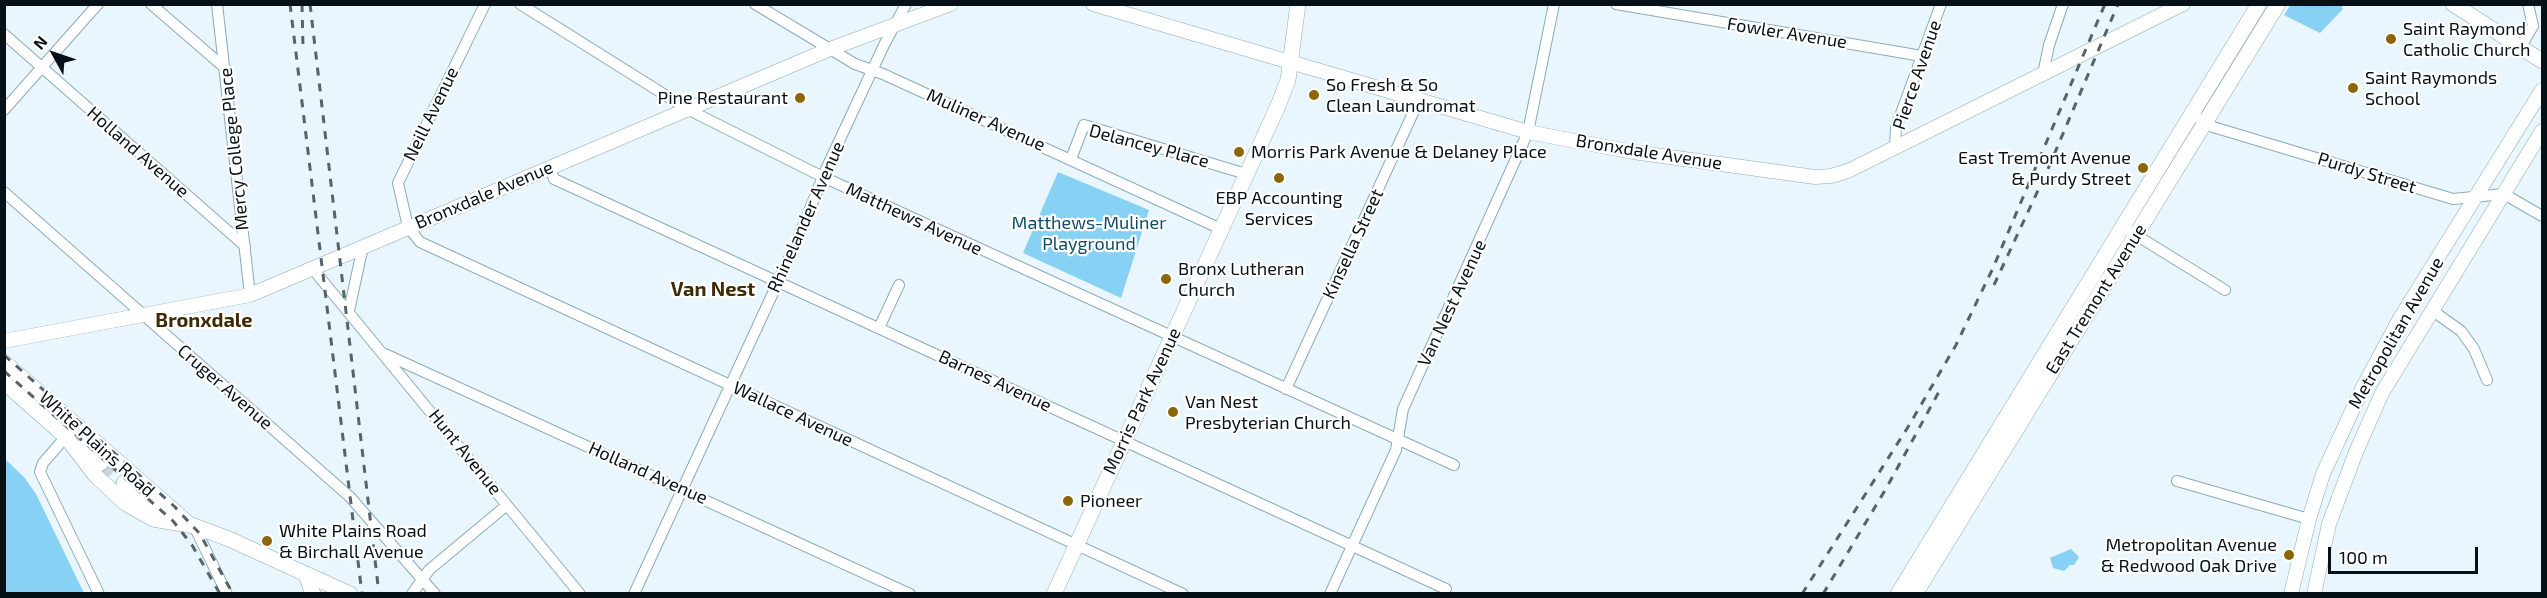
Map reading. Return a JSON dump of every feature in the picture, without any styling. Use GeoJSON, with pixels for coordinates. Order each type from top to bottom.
{"type":"FeatureCollection","features":[{"type":"Feature","properties":{"kind":"main road","name":"Morris Park Avenue"},"geometry":{"type":"LineString","coordinates":[[1054,594],[1281,101],[1290,61],[1298,4]]}},
{"type":"Feature","properties":{"kind":"main road","name":"East Tremont Avenue"},"geometry":{"type":"LineString","coordinates":[[1898,594],[1929,556],[1986,464],[2198,118],[2258,10],[2278,4]]}},
{"type":"Feature","properties":{"kind":"main road"},"geometry":{"type":"LineString","coordinates":[[2453,4],[2542,61]]}},
{"type":"Feature","properties":{"kind":"main road","name":"White Plains Road"},"geometry":{"type":"LineString","coordinates":[[4,362],[101,463]]}},
{"type":"Feature","properties":{"kind":"main road","name":"White Plains Road"},"geometry":{"type":"LineString","coordinates":[[4,382],[188,525]]}},
{"type":"Feature","properties":{"kind":"main road","name":"White Plains Road"},"geometry":{"type":"LineString","coordinates":[[71,434],[74,450],[115,496],[153,519],[188,525]]}},
{"type":"Feature","properties":{"kind":"main road","name":"White Plains Road"},"geometry":{"type":"LineString","coordinates":[[124,483],[148,505],[188,525],[350,594]]}},
{"type":"Feature","properties":{"kind":"main road","name":"East Tremont Avenue"},"geometry":{"type":"LineString","coordinates":[[1915,594],[1929,556]]}},
{"type":"Feature","properties":{"kind":"main road"},"geometry":{"type":"LineString","coordinates":[[306,574],[313,594]]}},
{"type":"Feature","properties":{"kind":"street"},"geometry":{"type":"LineString","coordinates":[[4,110],[98,4]]}},
{"type":"Feature","properties":{"kind":"street"},"geometry":{"type":"LineString","coordinates":[[151,4],[225,68]]}},
{"type":"Feature","properties":{"kind":"street","name":"Mercy College Place"},"geometry":{"type":"LineString","coordinates":[[217,4],[250,295]]}},
{"type":"Feature","properties":{"kind":"street","name":"Neill Avenue"},"geometry":{"type":"LineString","coordinates":[[408,227],[398,183],[485,4]]}},
{"type":"Feature","properties":{"kind":"street","name":"Matthews Avenue"},"geometry":{"type":"LineString","coordinates":[[520,4],[689,110],[823,177],[1454,465]]}},
{"type":"Feature","properties":{"kind":"street","name":"Muliner Avenue"},"geometry":{"type":"LineString","coordinates":[[755,4],[830,49],[872,70],[1221,229]]}},
{"type":"Feature","properties":{"kind":"street","name":"Rhinelander Avenue"},"geometry":{"type":"LineString","coordinates":[[635,593],[778,282],[872,70],[906,4]]}},
{"type":"Feature","properties":{"kind":"street","name":"Bronxdale Avenue"},"geometry":{"type":"LineString","coordinates":[[4,341],[250,295],[830,49],[951,4]]}},
{"type":"Feature","properties":{"kind":"street","name":"Bronxdale Avenue"},"geometry":{"type":"LineString","coordinates":[[1093,4],[1528,132],[1633,152],[1815,177],[1840,174],[2183,4]]}},
{"type":"Feature","properties":{"kind":"street","name":"Van Nest Avenue"},"geometry":{"type":"LineString","coordinates":[[1330,594],[1398,441],[1403,409],[1528,132],[1554,4]]}},
{"type":"Feature","properties":{"kind":"street","name":"Fowler Avenue"},"geometry":{"type":"LineString","coordinates":[[1616,4],[1922,56]]}},
{"type":"Feature","properties":{"kind":"street","name":"Pierce Avenue"},"geometry":{"type":"LineString","coordinates":[[1895,147],[1896,127],[1941,4]]}},
{"type":"Feature","properties":{"kind":"street"},"geometry":{"type":"LineString","coordinates":[[2043,74],[2049,45],[2063,4]]}},
{"type":"Feature","properties":{"kind":"street"},"geometry":{"type":"LineString","coordinates":[[2520,48],[2538,25],[2528,4]]}},
{"type":"Feature","properties":{"kind":"street","name":"Holland Avenue"},"geometry":{"type":"LineString","coordinates":[[4,34],[245,246]]}},
{"type":"Feature","properties":{"kind":"street","name":"Metropolitan Avenue"},"geometry":{"type":"LineString","coordinates":[[2291,594],[2309,519],[2334,447],[2363,387],[2399,320],[2542,90]]}},
{"type":"Feature","properties":{"kind":"street","name":"Kinsella Street"},"geometry":{"type":"LineString","coordinates":[[1286,389],[1419,100]]}},
{"type":"Feature","properties":{"kind":"street","name":"Purdy Street"},"geometry":{"type":"LineString","coordinates":[[2198,118],[2213,127],[2453,199],[2504,194]]}},
{"type":"Feature","properties":{"kind":"street","name":"Delancey Place"},"geometry":{"type":"LineString","coordinates":[[1071,159],[1084,125],[1246,174]]}},
{"type":"Feature","properties":{"kind":"street","name":"Metropolitan Avenue"},"geometry":{"type":"LineString","coordinates":[[2314,594],[2330,525],[2356,452],[2381,396],[2542,131]]}},
{"type":"Feature","properties":{"kind":"street","name":"Barnes Avenue"},"geometry":{"type":"LineString","coordinates":[[550,168],[554,178],[1446,589]]}},
{"type":"Feature","properties":{"kind":"street","name":"Cruger Avenue"},"geometry":{"type":"LineString","coordinates":[[4,192],[350,497],[435,594]]}},
{"type":"Feature","properties":{"kind":"street"},"geometry":{"type":"LineString","coordinates":[[2504,194],[2542,216]]}},
{"type":"Feature","properties":{"kind":"street","name":"Wallace Avenue"},"geometry":{"type":"LineString","coordinates":[[408,227],[420,242],[1183,594]]}},
{"type":"Feature","properties":{"kind":"street"},"geometry":{"type":"LineString","coordinates":[[2129,231],[2225,290]]}},
{"type":"Feature","properties":{"kind":"street"},"geometry":{"type":"LineString","coordinates":[[350,311],[363,246]]}},
{"type":"Feature","properties":{"kind":"street","name":"Hunt Avenue"},"geometry":{"type":"LineString","coordinates":[[312,268],[350,311],[580,594]]}},
{"type":"Feature","properties":{"kind":"street"},"geometry":{"type":"LineString","coordinates":[[879,328],[899,285]]}},
{"type":"Feature","properties":{"kind":"street"},"geometry":{"type":"LineString","coordinates":[[2433,310],[2461,331],[2474,349],[2487,380]]}},
{"type":"Feature","properties":{"kind":"street","name":"Holland Avenue"},"geometry":{"type":"LineString","coordinates":[[385,354],[909,594]]}},
{"type":"Feature","properties":{"kind":"street"},"geometry":{"type":"LineString","coordinates":[[2363,387],[2381,396]]}},
{"type":"Feature","properties":{"kind":"street"},"geometry":{"type":"LineString","coordinates":[[71,434],[41,466],[41,474],[99,594]]}},
{"type":"Feature","properties":{"kind":"street"},"geometry":{"type":"LineString","coordinates":[[2177,481],[2309,519]]}},
{"type":"Feature","properties":{"kind":"street"},"geometry":{"type":"LineString","coordinates":[[411,594],[421,578],[507,505]]}},
{"type":"Feature","properties":{"kind":"street"},"geometry":{"type":"LineString","coordinates":[[188,525],[227,594]]}},
{"type":"Feature","properties":{"kind":"green space"},"geometry":{"type":"Polygon","coordinates":[[[2291,4],[2341,5],[2343,9],[2320,33],[2284,15],[2291,4]]]}},
{"type":"Feature","properties":{"kind":"green space","name":"Matthews-Muliner Playground"},"geometry":{"type":"Polygon","coordinates":[[[1058,172],[1149,210],[1121,298],[1023,253],[1058,172]]]}},
{"type":"Feature","properties":{"kind":"green space"},"geometry":{"type":"Polygon","coordinates":[[[5,459],[24,477],[36,494],[84,593],[5,593],[5,459]]]}},
{"type":"Feature","properties":{"kind":"green space"},"geometry":{"type":"Polygon","coordinates":[[[2071,549],[2079,557],[2074,565],[2070,565],[2064,571],[2053,568],[2050,558],[2071,549]]]}},
{"type":"Feature","properties":{"kind":"tunnel"},"geometry":{"type":"LineString","coordinates":[[101,463],[124,483]]}},
{"type":"Feature","properties":{"kind":"railway"},"geometry":{"type":"LineString","coordinates":[[290,4],[362,594]]}},
{"type":"Feature","properties":{"kind":"railway"},"geometry":{"type":"LineString","coordinates":[[302,4],[303,47]]}},
{"type":"Feature","properties":{"kind":"railway"},"geometry":{"type":"LineString","coordinates":[[310,4],[379,594]]}},
{"type":"Feature","properties":{"kind":"railway"},"geometry":{"type":"LineString","coordinates":[[1802,594],[1908,427],[1956,345],[1993,268],[2105,4]]}},
{"type":"Feature","properties":{"kind":"railway"},"geometry":{"type":"LineString","coordinates":[[1994,285],[2048,169],[2118,4]]}},
{"type":"Feature","properties":{"kind":"railway"},"geometry":{"type":"LineString","coordinates":[[4,355],[174,506],[200,534],[233,594]]}},
{"type":"Feature","properties":{"kind":"railway"},"geometry":{"type":"LineString","coordinates":[[4,371],[173,521],[192,545],[220,594]]}},
{"type":"Feature","properties":{"kind":"railway"},"geometry":{"type":"LineString","coordinates":[[1823,594],[1887,487],[1941,388]]}},
{"type":"Feature","properties":{"kind":"place","name":"Saint Raymond Catholic Church"},"geometry":{"type":"Point","coordinates":[2391,39]}},
{"type":"Feature","properties":{"kind":"place","name":"Saint Raymonds School"},"geometry":{"type":"Point","coordinates":[2353,88]}},
{"type":"Feature","properties":{"kind":"place","name":"So Fresh & So Clean Laundromat"},"geometry":{"type":"Point","coordinates":[1314,95]}},
{"type":"Feature","properties":{"kind":"place","name":"Pine Restaurant"},"geometry":{"type":"Point","coordinates":[800,98]}},
{"type":"Feature","properties":{"kind":"place","name":"Morris Park Avenue & Delaney Place"},"geometry":{"type":"Point","coordinates":[1239,152]}},
{"type":"Feature","properties":{"kind":"place","name":"East Tremont Avenue & Purdy Street"},"geometry":{"type":"Point","coordinates":[2143,168]}},
{"type":"Feature","properties":{"kind":"place","name":"EBP Accounting Services"},"geometry":{"type":"Point","coordinates":[1279,178]}},
{"type":"Feature","properties":{"kind":"place","name":"Bronx Lutheran Church"},"geometry":{"type":"Point","coordinates":[1166,279]}},
{"type":"Feature","properties":{"kind":"place","name":"Van Nest Presbyterian Church"},"geometry":{"type":"Point","coordinates":[1173,412]}},
{"type":"Feature","properties":{"kind":"place","name":"Pioneer"},"geometry":{"type":"Point","coordinates":[1068,501]}},
{"type":"Feature","properties":{"kind":"place","name":"White Plains Road & Birchall Avenue"},"geometry":{"type":"Point","coordinates":[267,541]}},
{"type":"Feature","properties":{"kind":"place","name":"Metropolitan Avenue & Redwood Oak Drive"},"geometry":{"type":"Point","coordinates":[2289,555]}},
{"type":"Feature","properties":{"kind":"district","name":"Van Nest"},"geometry":{"type":"Point","coordinates":[713,289]}},
{"type":"Feature","properties":{"kind":"district","name":"Bronxdale"},"geometry":{"type":"Point","coordinates":[204,320]}}]}
